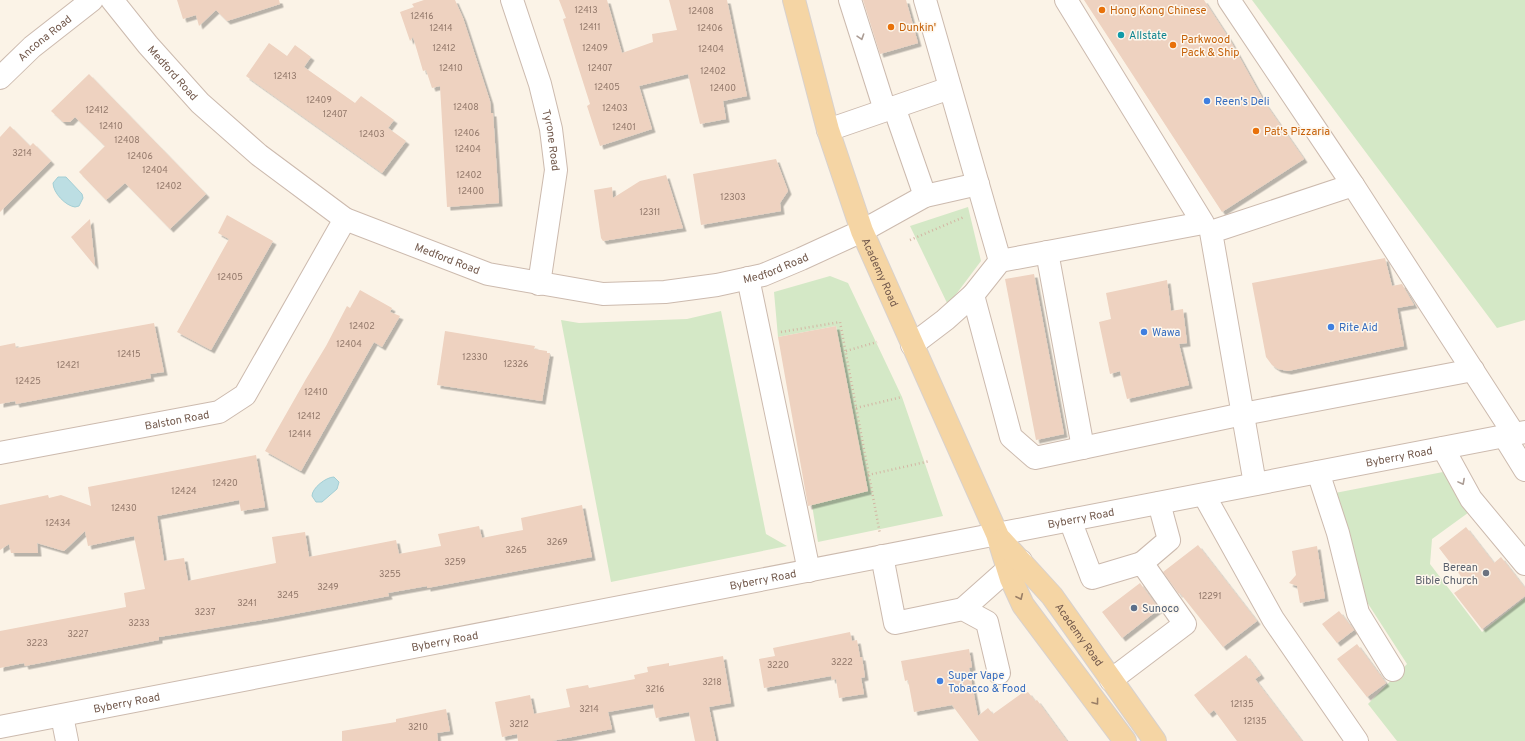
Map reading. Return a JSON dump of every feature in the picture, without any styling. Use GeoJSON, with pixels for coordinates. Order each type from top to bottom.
{"type":"FeatureCollection","features":[{"type":"Feature","properties":{"kind":"main road","name":"Academy Road"},"geometry":{"type":"LineString","coordinates":[[794,0],[828,130],[862,231],[997,534],[1014,565],[1023,605],[1125,741]]}},
{"type":"Feature","properties":{"kind":"main road","name":"Academy Road"},"geometry":{"type":"LineString","coordinates":[[1014,565],[1052,596],[1155,741]]}},
{"type":"Feature","properties":{"kind":"street","name":"Ancona Road"},"geometry":{"type":"LineString","coordinates":[[0,78],[32,47],[92,0]]}},
{"type":"Feature","properties":{"kind":"street","name":"Medford Road"},"geometry":{"type":"LineString","coordinates":[[112,0],[148,45],[200,103],[259,155],[345,219],[488,274],[603,294],[658,293],[717,285],[763,275],[802,259],[862,231],[925,196],[978,184]]}},
{"type":"Feature","properties":{"kind":"street","name":"Tyrone Road"},"geometry":{"type":"LineString","coordinates":[[512,0],[540,84],[551,129],[556,170],[539,284]]}},
{"type":"Feature","properties":{"kind":"street"},"geometry":{"type":"LineString","coordinates":[[850,0],[889,109],[925,196]]}},
{"type":"Feature","properties":{"kind":"street"},"geometry":{"type":"LineString","coordinates":[[925,0],[1000,261]]}},
{"type":"Feature","properties":{"kind":"street"},"geometry":{"type":"LineString","coordinates":[[1066,0],[1207,228],[1255,484]]}},
{"type":"Feature","properties":{"kind":"street"},"geometry":{"type":"LineString","coordinates":[[1229,0],[1353,185],[1514,434],[1525,470]]}},
{"type":"Feature","properties":{"kind":"street"},"geometry":{"type":"LineString","coordinates":[[828,130],[950,88]]}},
{"type":"Feature","properties":{"kind":"street"},"geometry":{"type":"LineString","coordinates":[[912,345],[946,320],[973,295],[1000,261],[1047,252],[1207,228],[1353,185]]}},
{"type":"Feature","properties":{"kind":"street","name":"Balston Road"},"geometry":{"type":"LineString","coordinates":[[0,453],[219,412],[244,395],[345,219]]}},
{"type":"Feature","properties":{"kind":"street"},"geometry":{"type":"LineString","coordinates":[[1047,252],[1083,448]]}},
{"type":"Feature","properties":{"kind":"street"},"geometry":{"type":"LineString","coordinates":[[748,278],[809,571]]}},
{"type":"Feature","properties":{"kind":"street"},"geometry":{"type":"LineString","coordinates":[[973,295],[1011,437],[1035,458],[1243,414],[1473,370]]}},
{"type":"Feature","properties":{"kind":"street","name":"Byberry Road"},"geometry":{"type":"LineString","coordinates":[[0,727],[1514,434]]}},
{"type":"Feature","properties":{"kind":"street"},"geometry":{"type":"LineString","coordinates":[[1443,448],[1470,499],[1525,564]]}},
{"type":"Feature","properties":{"kind":"street"},"geometry":{"type":"LineString","coordinates":[[1318,472],[1338,533],[1358,613],[1392,670]]}},
{"type":"Feature","properties":{"kind":"street"},"geometry":{"type":"LineString","coordinates":[[1204,494],[1273,619],[1356,741]]}},
{"type":"Feature","properties":{"kind":"street"},"geometry":{"type":"LineString","coordinates":[[1070,520],[1092,578],[1142,563],[1169,540],[1159,503]]}},
{"type":"Feature","properties":{"kind":"street"},"geometry":{"type":"LineString","coordinates":[[882,556],[895,623],[962,610],[1014,565]]}},
{"type":"Feature","properties":{"kind":"street"},"geometry":{"type":"LineString","coordinates":[[1111,680],[1185,624],[1142,563]]}},
{"type":"Feature","properties":{"kind":"street"},"geometry":{"type":"LineString","coordinates":[[962,610],[987,622],[999,673]]}},
{"type":"Feature","properties":{"kind":"street"},"geometry":{"type":"LineString","coordinates":[[62,716],[67,741]]}},
{"type":"Feature","properties":{"kind":"path"},"geometry":{"type":"LineString","coordinates":[[910,240],[970,214]]}},
{"type":"Feature","properties":{"kind":"path"},"geometry":{"type":"LineString","coordinates":[[777,333],[840,322],[880,534]]}},
{"type":"Feature","properties":{"kind":"path"},"geometry":{"type":"LineString","coordinates":[[846,351],[877,342]]}},
{"type":"Feature","properties":{"kind":"path"},"geometry":{"type":"LineString","coordinates":[[856,408],[902,397]]}},
{"type":"Feature","properties":{"kind":"path"},"geometry":{"type":"LineString","coordinates":[[868,475],[930,461]]}},
{"type":"Feature","properties":{"kind":"green space"},"geometry":{"type":"Polygon","coordinates":[[[1252,0],[1525,0],[1525,320],[1497,328],[1252,0]]]}},
{"type":"Feature","properties":{"kind":"green space"},"geometry":{"type":"Polygon","coordinates":[[[968,207],[981,261],[948,305],[910,226],[968,207]]]}},
{"type":"Feature","properties":{"kind":"green space"},"geometry":{"type":"Polygon","coordinates":[[[830,276],[848,283],[902,397],[943,516],[818,542],[812,505],[868,491],[836,326],[778,337],[774,292],[830,276]]]}},
{"type":"Feature","properties":{"kind":"green space"},"geometry":{"type":"Polygon","coordinates":[[[721,311],[766,534],[787,546],[611,582],[561,320],[579,323],[687,319],[721,311]]]}},
{"type":"Feature","properties":{"kind":"green space"},"geometry":{"type":"Polygon","coordinates":[[[1443,472],[1472,510],[1432,539],[1430,564],[1482,632],[1525,598],[1525,741],[1397,741],[1368,704],[1407,664],[1365,599],[1335,493],[1443,472]]]}},
{"type":"Feature","properties":{"kind":"water"},"geometry":{"type":"Polygon","coordinates":[[[58,177],[66,177],[82,194],[83,198],[79,206],[71,206],[64,202],[55,191],[53,183],[58,177]]]}},
{"type":"Feature","properties":{"kind":"water"},"geometry":{"type":"Polygon","coordinates":[[[334,477],[339,482],[337,489],[322,502],[316,502],[312,496],[314,490],[324,481],[334,477]]]}},
{"type":"Feature","properties":{"kind":"building"},"geometry":{"type":"Polygon","coordinates":[[[177,0],[279,0],[280,4],[227,21],[216,10],[199,26],[196,15],[183,19],[177,0]]]}},
{"type":"Feature","properties":{"kind":"building"},"geometry":{"type":"Polygon","coordinates":[[[424,0],[455,0],[463,18],[490,101],[491,113],[493,113],[499,203],[447,207],[440,86],[432,88],[426,70],[423,71],[413,37],[410,41],[400,12],[414,7],[412,4],[424,0]]]}},
{"type":"Feature","properties":{"kind":"building"},"geometry":{"type":"Polygon","coordinates":[[[559,0],[607,0],[622,53],[653,42],[652,34],[677,30],[669,0],[727,0],[747,96],[723,101],[726,119],[700,124],[688,74],[639,86],[652,129],[600,146],[587,106],[590,104],[563,19],[566,18],[559,0]]]}},
{"type":"Feature","properties":{"kind":"building","name":"Dunkin'"},"geometry":{"type":"Polygon","coordinates":[[[863,0],[906,0],[918,43],[880,54],[863,0]]]}},
{"type":"Feature","properties":{"kind":"building"},"geometry":{"type":"Polygon","coordinates":[[[1084,0],[1204,0],[1230,40],[1265,103],[1304,159],[1222,212],[1084,0]]]}},
{"type":"Feature","properties":{"kind":"building"},"geometry":{"type":"Polygon","coordinates":[[[269,43],[287,56],[295,45],[311,57],[304,67],[355,103],[361,96],[394,120],[388,128],[406,141],[382,173],[246,76],[269,43]]]}},
{"type":"Feature","properties":{"kind":"building"},"geometry":{"type":"Polygon","coordinates":[[[89,74],[206,194],[170,229],[125,183],[106,200],[79,172],[105,146],[75,117],[70,122],[63,122],[51,111],[89,74]]]}},
{"type":"Feature","properties":{"kind":"building"},"geometry":{"type":"Polygon","coordinates":[[[10,126],[30,146],[33,143],[51,161],[0,212],[0,137],[10,126]]]}},
{"type":"Feature","properties":{"kind":"building"},"geometry":{"type":"Polygon","coordinates":[[[776,159],[788,191],[780,203],[781,211],[701,225],[693,174],[776,159]]]}},
{"type":"Feature","properties":{"kind":"building"},"geometry":{"type":"Polygon","coordinates":[[[666,175],[683,228],[603,241],[601,238],[594,190],[612,187],[613,198],[640,181],[666,175]]]}},
{"type":"Feature","properties":{"kind":"building"},"geometry":{"type":"Polygon","coordinates":[[[227,215],[273,241],[211,350],[177,332],[229,239],[218,233],[227,215]]]}},
{"type":"Feature","properties":{"kind":"building"},"geometry":{"type":"Polygon","coordinates":[[[90,219],[95,266],[71,237],[90,219]]]}},
{"type":"Feature","properties":{"kind":"building","name":"Rite Aid"},"geometry":{"type":"Polygon","coordinates":[[[1385,258],[1392,286],[1402,284],[1414,305],[1397,308],[1404,346],[1288,371],[1278,369],[1272,365],[1266,357],[1252,283],[1385,258]]]}},
{"type":"Feature","properties":{"kind":"building"},"geometry":{"type":"Polygon","coordinates":[[[1034,274],[1064,434],[1036,440],[1005,279],[1034,274]]]}},
{"type":"Feature","properties":{"kind":"building","name":"Wawa"},"geometry":{"type":"Polygon","coordinates":[[[1167,280],[1171,311],[1183,309],[1187,343],[1179,344],[1189,385],[1127,399],[1120,371],[1110,374],[1099,322],[1111,319],[1106,293],[1167,280]]]}},
{"type":"Feature","properties":{"kind":"building"},"geometry":{"type":"Polygon","coordinates":[[[360,290],[392,308],[390,312],[400,316],[382,347],[374,342],[301,471],[265,451],[326,346],[347,306],[350,308],[360,290]]]}},
{"type":"Feature","properties":{"kind":"building"},"geometry":{"type":"Polygon","coordinates":[[[154,323],[164,372],[150,374],[151,378],[110,386],[16,404],[15,401],[0,404],[0,346],[15,343],[16,348],[154,323]]]}},
{"type":"Feature","properties":{"kind":"building"},"geometry":{"type":"Polygon","coordinates":[[[836,326],[868,491],[808,506],[778,337],[836,326]]]}},
{"type":"Feature","properties":{"kind":"building"},"geometry":{"type":"Polygon","coordinates":[[[445,331],[535,346],[534,349],[547,351],[547,353],[550,353],[542,401],[437,385],[445,331]]]}},
{"type":"Feature","properties":{"kind":"building"},"geometry":{"type":"Polygon","coordinates":[[[256,455],[265,507],[241,511],[239,500],[157,516],[164,561],[184,558],[188,581],[276,563],[272,537],[305,532],[309,557],[396,540],[399,554],[441,546],[438,534],[479,526],[482,538],[523,530],[521,518],[582,505],[592,557],[427,588],[427,586],[388,593],[389,596],[274,618],[159,637],[159,640],[25,666],[24,663],[0,668],[0,631],[126,607],[124,593],[145,589],[134,536],[88,546],[85,531],[64,551],[37,543],[38,553],[11,553],[9,544],[0,550],[0,505],[48,495],[49,498],[61,495],[91,506],[88,487],[256,455]]]}},
{"type":"Feature","properties":{"kind":"building","name":"Berean Bible Church"},"geometry":{"type":"Polygon","coordinates":[[[1466,527],[1494,563],[1501,557],[1525,588],[1525,596],[1482,629],[1454,593],[1467,584],[1439,548],[1466,527]]]}},
{"type":"Feature","properties":{"kind":"building"},"geometry":{"type":"Polygon","coordinates":[[[1198,545],[1257,621],[1223,647],[1180,593],[1179,594],[1163,572],[1198,545]]]}},
{"type":"Feature","properties":{"kind":"building"},"geometry":{"type":"Polygon","coordinates":[[[1317,546],[1325,598],[1300,603],[1297,586],[1289,583],[1296,575],[1292,551],[1317,546]]]}},
{"type":"Feature","properties":{"kind":"building","name":"Sunoco"},"geometry":{"type":"Polygon","coordinates":[[[1140,583],[1159,609],[1122,638],[1102,612],[1140,583]]]}},
{"type":"Feature","properties":{"kind":"building"},"geometry":{"type":"Polygon","coordinates":[[[1339,611],[1354,630],[1337,643],[1322,624],[1339,611]]]}},
{"type":"Feature","properties":{"kind":"building"},"geometry":{"type":"Polygon","coordinates":[[[850,632],[852,641],[857,640],[860,657],[862,657],[865,677],[861,678],[864,694],[839,698],[836,679],[832,680],[831,676],[764,688],[759,659],[775,656],[773,648],[850,632]]]}},
{"type":"Feature","properties":{"kind":"building"},"geometry":{"type":"Polygon","coordinates":[[[1357,644],[1386,683],[1367,697],[1337,659],[1357,644]]]}},
{"type":"Feature","properties":{"kind":"building"},"geometry":{"type":"Polygon","coordinates":[[[969,649],[972,667],[969,668],[978,716],[988,708],[993,714],[1025,691],[1026,693],[1028,692],[1035,701],[1037,700],[1067,741],[979,741],[952,705],[914,712],[908,680],[905,681],[901,661],[969,649]]]}},
{"type":"Feature","properties":{"kind":"building"},"geometry":{"type":"Polygon","coordinates":[[[1246,655],[1261,675],[1255,679],[1302,741],[1237,741],[1214,710],[1209,714],[1194,695],[1246,655]]]}},
{"type":"Feature","properties":{"kind":"building"},"geometry":{"type":"Polygon","coordinates":[[[723,656],[731,703],[709,707],[716,741],[695,741],[689,712],[656,718],[653,704],[608,712],[612,729],[552,741],[518,741],[517,734],[502,737],[495,702],[530,695],[534,714],[570,707],[566,689],[588,685],[589,688],[635,679],[634,675],[648,672],[647,667],[669,663],[669,666],[723,656]]]}},
{"type":"Feature","properties":{"kind":"building"},"geometry":{"type":"Polygon","coordinates":[[[446,709],[450,731],[437,733],[438,741],[342,741],[342,731],[396,722],[396,719],[446,709]]]}},
{"type":"Feature","properties":{"kind":"place","name":"Hong Kong Chinese"},"geometry":{"type":"Point","coordinates":[1102,10]}},
{"type":"Feature","properties":{"kind":"place","name":"Dunkin'"},"geometry":{"type":"Point","coordinates":[891,27]}},
{"type":"Feature","properties":{"kind":"place","name":"Allstate"},"geometry":{"type":"Point","coordinates":[1121,35]}},
{"type":"Feature","properties":{"kind":"place","name":"Parkwood Pack & Ship"},"geometry":{"type":"Point","coordinates":[1173,45]}},
{"type":"Feature","properties":{"kind":"place","name":"Reen's Deli"},"geometry":{"type":"Point","coordinates":[1207,101]}},
{"type":"Feature","properties":{"kind":"place","name":"Pat's Pizzaria"},"geometry":{"type":"Point","coordinates":[1256,131]}},
{"type":"Feature","properties":{"kind":"place","name":"Rite Aid"},"geometry":{"type":"Point","coordinates":[1331,327]}},
{"type":"Feature","properties":{"kind":"place","name":"Wawa"},"geometry":{"type":"Point","coordinates":[1144,332]}},
{"type":"Feature","properties":{"kind":"place","name":"Berean Bible Church"},"geometry":{"type":"Point","coordinates":[1486,573]}},
{"type":"Feature","properties":{"kind":"place","name":"Sunoco"},"geometry":{"type":"Point","coordinates":[1134,608]}},
{"type":"Feature","properties":{"kind":"place","name":"Super Vape Tobacco & Food"},"geometry":{"type":"Point","coordinates":[940,681]}}]}
